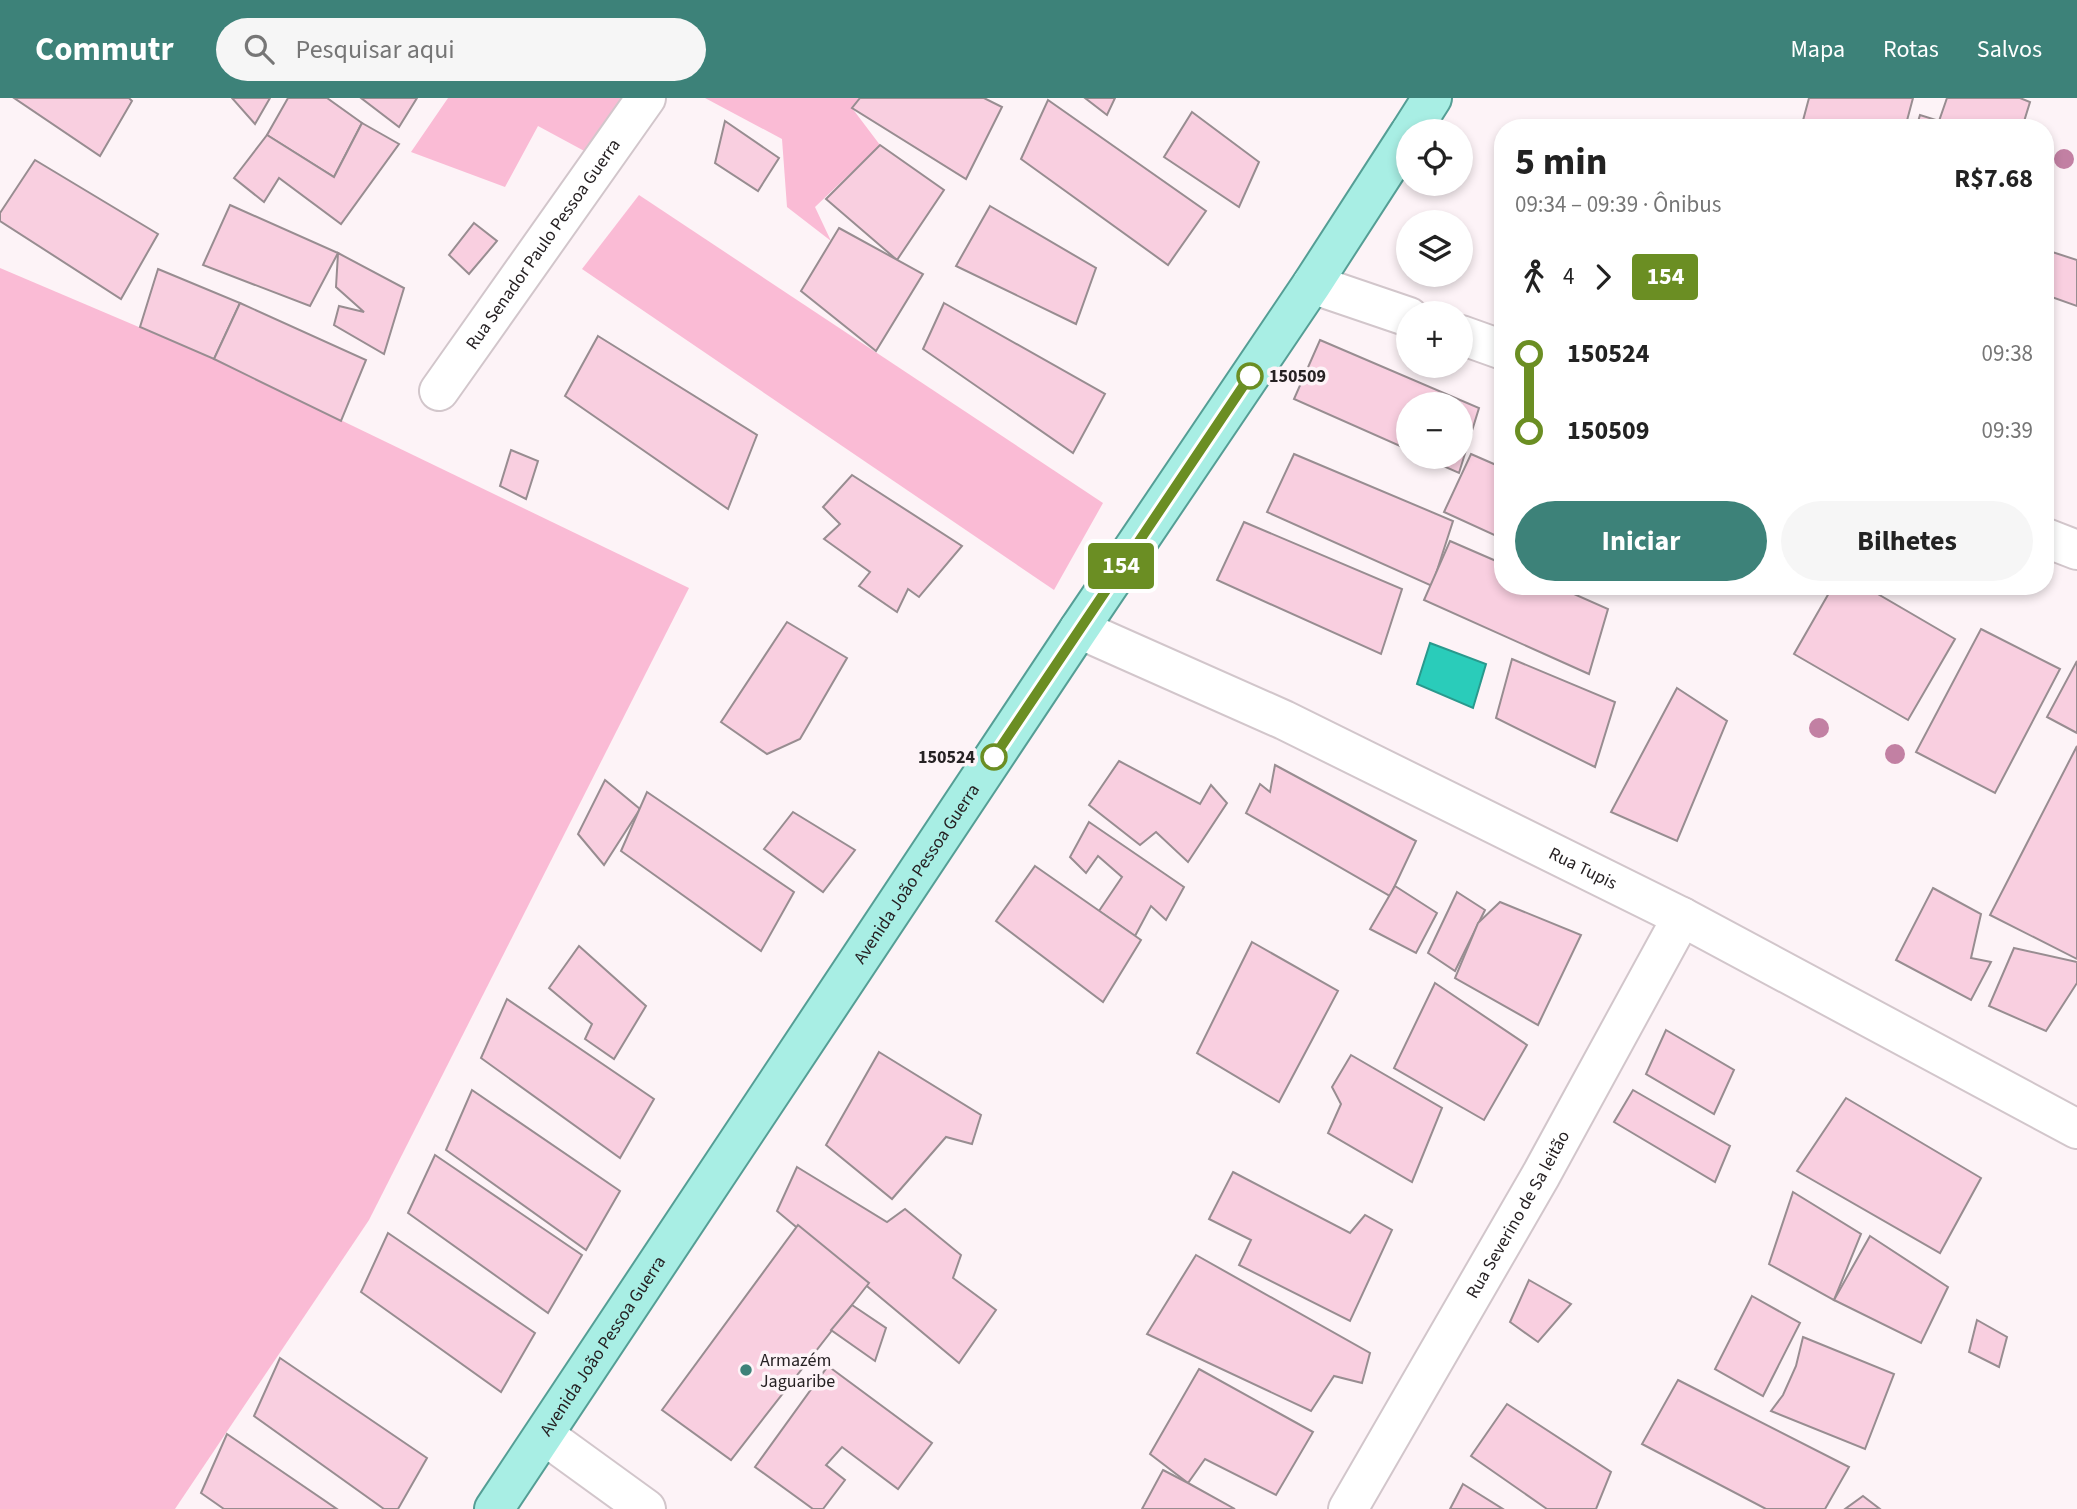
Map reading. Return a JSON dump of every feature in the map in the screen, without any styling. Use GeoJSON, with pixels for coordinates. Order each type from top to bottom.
{"type":"FeatureCollection","features":[{"type":"Feature","properties":{"kind":"main road","name":"Avenida João Pessoa Guerra"},"geometry":{"type":"LineString","coordinates":[[1419,119],[1432,98]]}},
{"type":"Feature","properties":{"kind":"main road","name":"Avenida João Pessoa Guerra"},"geometry":{"type":"LineString","coordinates":[[494,1509],[1396,155]]}},
{"type":"Feature","properties":{"kind":"street","name":"Rua Senador Paulo Pessoa Guerra"},"geometry":{"type":"LineString","coordinates":[[439,391],[646,98]]}},
{"type":"Feature","properties":{"kind":"street"},"geometry":{"type":"LineString","coordinates":[[1312,284],[1396,313]]}},
{"type":"Feature","properties":{"kind":"street"},"geometry":{"type":"LineString","coordinates":[[1473,339],[1494,347]]}},
{"type":"Feature","properties":{"kind":"street"},"geometry":{"type":"LineString","coordinates":[[2054,541],[2077,550]]}},
{"type":"Feature","properties":{"kind":"street","name":"Rua Tupis"},"geometry":{"type":"LineString","coordinates":[[1079,629],[1284,720],[1682,917],[2077,1129]]}},
{"type":"Feature","properties":{"kind":"street","name":"Rua Severino de Sa leitão"},"geometry":{"type":"LineString","coordinates":[[1348,1509],[1541,1175],[1682,917]]}},
{"type":"Feature","properties":{"kind":"street"},"geometry":{"type":"LineString","coordinates":[[544,1435],[646,1509]]}},
{"type":"Feature","properties":{"kind":"shaded area"},"geometry":{"type":"Polygon","coordinates":[[[448,98],[627,98],[588,153],[538,126],[505,187],[411,152],[448,98]]]}},
{"type":"Feature","properties":{"kind":"shaded area"},"geometry":{"type":"Polygon","coordinates":[[[705,98],[860,98],[852,108],[880,145],[815,207],[831,241],[787,207],[782,139],[705,98]]]}},
{"type":"Feature","properties":{"kind":"shaded area"},"geometry":{"type":"Polygon","coordinates":[[[639,195],[1103,503],[1054,590],[582,269],[639,195]]]}},
{"type":"Feature","properties":{"kind":"shaded area"},"geometry":{"type":"Polygon","coordinates":[[[0,268],[214,359],[689,588],[369,1220],[175,1509],[0,1509],[0,268]]]}},
{"type":"Feature","properties":{"kind":"shaded area"},"geometry":{"type":"Polygon","coordinates":[[[1430,643],[1486,664],[1473,708],[1417,684],[1430,643]]]}},
{"type":"Feature","properties":{"kind":"building"},"geometry":{"type":"Polygon","coordinates":[[[14,98],[129,98],[132,101],[100,156],[14,98]]]}},
{"type":"Feature","properties":{"kind":"building"},"geometry":{"type":"Polygon","coordinates":[[[232,98],[270,98],[255,124],[232,98]]]}},
{"type":"Feature","properties":{"kind":"building"},"geometry":{"type":"Polygon","coordinates":[[[288,98],[327,98],[362,123],[334,177],[267,135],[288,98]]]}},
{"type":"Feature","properties":{"kind":"building"},"geometry":{"type":"Polygon","coordinates":[[[361,98],[417,98],[399,127],[361,98]]]}},
{"type":"Feature","properties":{"kind":"building"},"geometry":{"type":"Polygon","coordinates":[[[860,98],[984,98],[1002,107],[966,179],[852,108],[860,98]]]}},
{"type":"Feature","properties":{"kind":"building"},"geometry":{"type":"Polygon","coordinates":[[[1085,98],[1115,98],[1107,115],[1085,98]]]}},
{"type":"Feature","properties":{"kind":"building"},"geometry":{"type":"Polygon","coordinates":[[[1809,98],[1913,98],[1907,119],[1803,119],[1809,98]]]}},
{"type":"Feature","properties":{"kind":"building"},"geometry":{"type":"Polygon","coordinates":[[[1947,98],[2020,98],[2030,102],[2025,119],[1940,119],[1947,98]]]}},
{"type":"Feature","properties":{"kind":"building"},"geometry":{"type":"Polygon","coordinates":[[[1048,100],[1206,211],[1168,265],[1021,159],[1048,100]]]}},
{"type":"Feature","properties":{"kind":"building"},"geometry":{"type":"Polygon","coordinates":[[[1192,112],[1259,162],[1239,207],[1164,157],[1192,112]]]}},
{"type":"Feature","properties":{"kind":"building"},"geometry":{"type":"Polygon","coordinates":[[[725,121],[779,158],[758,191],[715,163],[725,121]]]}},
{"type":"Feature","properties":{"kind":"building"},"geometry":{"type":"Polygon","coordinates":[[[362,123],[399,144],[341,224],[279,178],[264,202],[234,178],[267,135],[334,177],[362,123]]]}},
{"type":"Feature","properties":{"kind":"building"},"geometry":{"type":"Polygon","coordinates":[[[880,145],[944,190],[897,260],[826,199],[880,145]]]}},
{"type":"Feature","properties":{"kind":"building"},"geometry":{"type":"Polygon","coordinates":[[[35,160],[158,234],[121,299],[0,221],[0,213],[35,160]]]}},
{"type":"Feature","properties":{"kind":"building"},"geometry":{"type":"Polygon","coordinates":[[[230,205],[338,253],[310,306],[203,265],[230,205]]]}},
{"type":"Feature","properties":{"kind":"building"},"geometry":{"type":"Polygon","coordinates":[[[990,206],[1096,268],[1076,324],[956,266],[990,206]]]}},
{"type":"Feature","properties":{"kind":"building"},"geometry":{"type":"Polygon","coordinates":[[[474,223],[497,241],[469,274],[449,255],[474,223]]]}},
{"type":"Feature","properties":{"kind":"building"},"geometry":{"type":"Polygon","coordinates":[[[839,228],[923,274],[876,351],[801,291],[839,228]]]}},
{"type":"Feature","properties":{"kind":"building"},"geometry":{"type":"Polygon","coordinates":[[[338,253],[404,288],[384,354],[334,325],[339,306],[364,312],[336,287],[338,253]]]}},
{"type":"Feature","properties":{"kind":"building"},"geometry":{"type":"Polygon","coordinates":[[[2054,253],[2077,260],[2077,306],[2054,298],[2054,253]]]}},
{"type":"Feature","properties":{"kind":"building"},"geometry":{"type":"Polygon","coordinates":[[[158,269],[240,303],[214,359],[140,327],[158,269]]]}},
{"type":"Feature","properties":{"kind":"building"},"geometry":{"type":"Polygon","coordinates":[[[240,303],[366,360],[341,421],[214,359],[240,303]]]}},
{"type":"Feature","properties":{"kind":"building"},"geometry":{"type":"Polygon","coordinates":[[[944,303],[1105,394],[1073,453],[923,349],[944,303]]]}},
{"type":"Feature","properties":{"kind":"building"},"geometry":{"type":"Polygon","coordinates":[[[598,336],[757,435],[728,509],[565,396],[598,336]]]}},
{"type":"Feature","properties":{"kind":"building"},"geometry":{"type":"Polygon","coordinates":[[[1320,340],[1396,373],[1396,378],[1409,378],[1442,392],[1396,392],[1396,444],[1294,399],[1320,340]]]}},
{"type":"Feature","properties":{"kind":"building"},"geometry":{"type":"Polygon","coordinates":[[[1473,405],[1479,408],[1473,428],[1473,405]]]}},
{"type":"Feature","properties":{"kind":"building"},"geometry":{"type":"Polygon","coordinates":[[[511,450],[538,461],[526,499],[500,486],[511,450]]]}},
{"type":"Feature","properties":{"kind":"building"},"geometry":{"type":"Polygon","coordinates":[[[1294,454],[1453,521],[1432,586],[1267,512],[1294,454]]]}},
{"type":"Feature","properties":{"kind":"building"},"geometry":{"type":"Polygon","coordinates":[[[1473,455],[1494,464],[1494,535],[1444,512],[1464,469],[1473,469],[1473,455]]]}},
{"type":"Feature","properties":{"kind":"building"},"geometry":{"type":"Polygon","coordinates":[[[852,475],[962,546],[919,597],[908,589],[897,612],[859,586],[870,572],[824,539],[840,524],[823,507],[852,475]]]}},
{"type":"Feature","properties":{"kind":"building"},"geometry":{"type":"Polygon","coordinates":[[[1244,522],[1402,589],[1381,654],[1217,580],[1244,522]]]}},
{"type":"Feature","properties":{"kind":"building"},"geometry":{"type":"Polygon","coordinates":[[[1450,541],[1494,560],[1494,595],[1576,595],[1608,609],[1589,674],[1424,600],[1450,541]]]}},
{"type":"Feature","properties":{"kind":"building"},"geometry":{"type":"Polygon","coordinates":[[[1828,595],[1879,595],[1955,639],[1908,720],[1794,654],[1828,595]]]}},
{"type":"Feature","properties":{"kind":"building"},"geometry":{"type":"Polygon","coordinates":[[[787,622],[847,658],[800,739],[767,754],[721,722],[787,622]]]}},
{"type":"Feature","properties":{"kind":"building"},"geometry":{"type":"Polygon","coordinates":[[[1981,629],[2060,669],[1995,793],[1916,752],[1981,629]]]}},
{"type":"Feature","properties":{"kind":"building"},"geometry":{"type":"Polygon","coordinates":[[[1512,659],[1615,702],[1595,767],[1496,718],[1512,659]]]}},
{"type":"Feature","properties":{"kind":"building"},"geometry":{"type":"Polygon","coordinates":[[[2077,661],[2077,733],[2047,717],[2077,661]]]}},
{"type":"Feature","properties":{"kind":"building"},"geometry":{"type":"Polygon","coordinates":[[[1677,688],[1727,721],[1677,841],[1611,812],[1677,688]]]}},
{"type":"Feature","properties":{"kind":"building"},"geometry":{"type":"Polygon","coordinates":[[[2077,746],[2077,959],[1990,915],[2077,746]]]}},
{"type":"Feature","properties":{"kind":"building"},"geometry":{"type":"Polygon","coordinates":[[[1119,761],[1200,804],[1211,785],[1227,803],[1188,862],[1156,832],[1140,845],[1089,805],[1119,761]]]}},
{"type":"Feature","properties":{"kind":"building"},"geometry":{"type":"Polygon","coordinates":[[[1275,765],[1416,841],[1390,896],[1246,813],[1260,784],[1270,792],[1275,765]]]}},
{"type":"Feature","properties":{"kind":"building"},"geometry":{"type":"Polygon","coordinates":[[[605,780],[640,809],[604,865],[578,834],[605,780]]]}},
{"type":"Feature","properties":{"kind":"building"},"geometry":{"type":"Polygon","coordinates":[[[647,792],[794,892],[761,951],[621,851],[647,792]]]}},
{"type":"Feature","properties":{"kind":"building"},"geometry":{"type":"Polygon","coordinates":[[[793,812],[855,850],[823,892],[764,849],[793,812]]]}},
{"type":"Feature","properties":{"kind":"building"},"geometry":{"type":"Polygon","coordinates":[[[1089,822],[1184,887],[1166,920],[1151,906],[1135,936],[1099,911],[1122,877],[1098,856],[1086,873],[1070,857],[1089,822]]]}},
{"type":"Feature","properties":{"kind":"building"},"geometry":{"type":"Polygon","coordinates":[[[1035,866],[1141,940],[1103,1002],[996,921],[1035,866]]]}},
{"type":"Feature","properties":{"kind":"building"},"geometry":{"type":"Polygon","coordinates":[[[1395,886],[1437,913],[1416,953],[1370,929],[1395,886]]]}},
{"type":"Feature","properties":{"kind":"building"},"geometry":{"type":"Polygon","coordinates":[[[1933,888],[1981,914],[1971,958],[1991,962],[1971,1000],[1896,960],[1933,888]]]}},
{"type":"Feature","properties":{"kind":"building"},"geometry":{"type":"Polygon","coordinates":[[[1457,892],[1485,910],[1455,971],[1428,953],[1457,892]]]}},
{"type":"Feature","properties":{"kind":"building"},"geometry":{"type":"Polygon","coordinates":[[[1500,902],[1581,935],[1538,1025],[1455,978],[1478,923],[1500,902]]]}},
{"type":"Feature","properties":{"kind":"building"},"geometry":{"type":"Polygon","coordinates":[[[1252,942],[1338,991],[1279,1102],[1197,1053],[1252,942]]]}},
{"type":"Feature","properties":{"kind":"building"},"geometry":{"type":"Polygon","coordinates":[[[579,946],[646,1006],[614,1059],[585,1039],[592,1024],[549,988],[579,946]]]}},
{"type":"Feature","properties":{"kind":"building"},"geometry":{"type":"Polygon","coordinates":[[[2014,948],[2077,962],[2077,983],[2046,1031],[1989,1006],[2014,948]]]}},
{"type":"Feature","properties":{"kind":"building"},"geometry":{"type":"Polygon","coordinates":[[[1435,983],[1527,1045],[1484,1120],[1394,1068],[1435,983]]]}},
{"type":"Feature","properties":{"kind":"building"},"geometry":{"type":"Polygon","coordinates":[[[507,999],[654,1099],[620,1158],[481,1058],[507,999]]]}},
{"type":"Feature","properties":{"kind":"building"},"geometry":{"type":"Polygon","coordinates":[[[1666,1030],[1734,1070],[1714,1114],[1646,1074],[1666,1030]]]}},
{"type":"Feature","properties":{"kind":"building"},"geometry":{"type":"Polygon","coordinates":[[[879,1052],[981,1115],[972,1144],[946,1137],[892,1199],[826,1145],[879,1052]]]}},
{"type":"Feature","properties":{"kind":"building"},"geometry":{"type":"Polygon","coordinates":[[[1351,1055],[1442,1108],[1412,1182],[1328,1133],[1341,1104],[1332,1087],[1351,1055]]]}},
{"type":"Feature","properties":{"kind":"building"},"geometry":{"type":"Polygon","coordinates":[[[472,1090],[620,1191],[586,1250],[446,1150],[472,1090]]]}},
{"type":"Feature","properties":{"kind":"building"},"geometry":{"type":"Polygon","coordinates":[[[1633,1090],[1730,1146],[1715,1182],[1614,1122],[1633,1090]]]}},
{"type":"Feature","properties":{"kind":"building"},"geometry":{"type":"Polygon","coordinates":[[[1846,1098],[1981,1178],[1940,1253],[1797,1171],[1846,1098]]]}},
{"type":"Feature","properties":{"kind":"building"},"geometry":{"type":"Polygon","coordinates":[[[435,1155],[582,1255],[548,1313],[408,1213],[435,1155]]]}},
{"type":"Feature","properties":{"kind":"building"},"geometry":{"type":"Polygon","coordinates":[[[797,1167],[887,1222],[905,1209],[961,1255],[953,1278],[996,1310],[959,1363],[777,1211],[797,1167]]]}},
{"type":"Feature","properties":{"kind":"building"},"geometry":{"type":"Polygon","coordinates":[[[1233,1172],[1350,1233],[1365,1215],[1392,1230],[1350,1321],[1239,1265],[1251,1240],[1209,1219],[1233,1172]]]}},
{"type":"Feature","properties":{"kind":"building"},"geometry":{"type":"Polygon","coordinates":[[[1793,1192],[1861,1234],[1834,1300],[1769,1264],[1793,1192]]]}},
{"type":"Feature","properties":{"kind":"building","name":"Armazém Jaguaribe"},"geometry":{"type":"Polygon","coordinates":[[[798,1225],[869,1283],[731,1460],[662,1410],[798,1225]]]}},
{"type":"Feature","properties":{"kind":"building"},"geometry":{"type":"Polygon","coordinates":[[[388,1233],[535,1333],[501,1392],[361,1292],[388,1233]]]}},
{"type":"Feature","properties":{"kind":"building"},"geometry":{"type":"Polygon","coordinates":[[[1870,1236],[1948,1287],[1921,1343],[1834,1300],[1870,1236]]]}},
{"type":"Feature","properties":{"kind":"building"},"geometry":{"type":"Polygon","coordinates":[[[1196,1255],[1370,1353],[1362,1383],[1334,1376],[1311,1411],[1147,1334],[1196,1255]]]}},
{"type":"Feature","properties":{"kind":"building"},"geometry":{"type":"Polygon","coordinates":[[[1529,1280],[1571,1304],[1538,1342],[1510,1322],[1529,1280]]]}},
{"type":"Feature","properties":{"kind":"building"},"geometry":{"type":"Polygon","coordinates":[[[1752,1296],[1800,1323],[1763,1396],[1715,1369],[1752,1296]]]}},
{"type":"Feature","properties":{"kind":"building"},"geometry":{"type":"Polygon","coordinates":[[[852,1305],[886,1328],[875,1361],[831,1330],[852,1305]]]}},
{"type":"Feature","properties":{"kind":"building"},"geometry":{"type":"Polygon","coordinates":[[[1977,1320],[2007,1337],[1999,1367],[1969,1352],[1977,1320]]]}},
{"type":"Feature","properties":{"kind":"building"},"geometry":{"type":"Polygon","coordinates":[[[1803,1337],[1894,1374],[1865,1449],[1771,1411],[1783,1395],[1796,1366],[1803,1337]]]}},
{"type":"Feature","properties":{"kind":"building"},"geometry":{"type":"Polygon","coordinates":[[[280,1358],[427,1458],[398,1509],[384,1509],[254,1416],[280,1358]]]}},
{"type":"Feature","properties":{"kind":"building"},"geometry":{"type":"Polygon","coordinates":[[[828,1366],[932,1443],[898,1489],[842,1447],[826,1465],[845,1480],[823,1509],[813,1509],[755,1467],[828,1366]]]}},
{"type":"Feature","properties":{"kind":"building"},"geometry":{"type":"Polygon","coordinates":[[[1199,1369],[1313,1432],[1276,1495],[1205,1459],[1188,1483],[1150,1454],[1199,1369]]]}},
{"type":"Feature","properties":{"kind":"building"},"geometry":{"type":"Polygon","coordinates":[[[1678,1380],[1849,1467],[1825,1509],[1766,1509],[1642,1444],[1678,1380]]]}},
{"type":"Feature","properties":{"kind":"building"},"geometry":{"type":"Polygon","coordinates":[[[1507,1404],[1611,1472],[1596,1509],[1547,1509],[1471,1456],[1507,1404]]]}},
{"type":"Feature","properties":{"kind":"building"},"geometry":{"type":"Polygon","coordinates":[[[227,1434],[337,1509],[224,1509],[201,1493],[227,1434]]]}},
{"type":"Feature","properties":{"kind":"building"},"geometry":{"type":"Polygon","coordinates":[[[1163,1470],[1188,1483],[1235,1509],[1142,1509],[1163,1470]]]}},
{"type":"Feature","properties":{"kind":"building"},"geometry":{"type":"Polygon","coordinates":[[[1463,1484],[1503,1509],[1450,1509],[1463,1484]]]}},
{"type":"Feature","properties":{"kind":"building"},"geometry":{"type":"Polygon","coordinates":[[[1863,1496],[1880,1509],[1845,1509],[1863,1496]]]}},
{"type":"Feature","properties":{"kind":"bus line","name":"154"},"geometry":{"type":"LineString","coordinates":[[994,757],[1250,376]]}},
{"type":"Feature","properties":{"kind":"place","name":"150509"},"geometry":{"type":"Point","coordinates":[1250,376]}},
{"type":"Feature","properties":{"kind":"place","name":"150524"},"geometry":{"type":"Point","coordinates":[994,757]}},
{"type":"Feature","properties":{"kind":"place","name":"Armazém Jaguaribe"},"geometry":{"type":"Point","coordinates":[746,1370]}}]}
